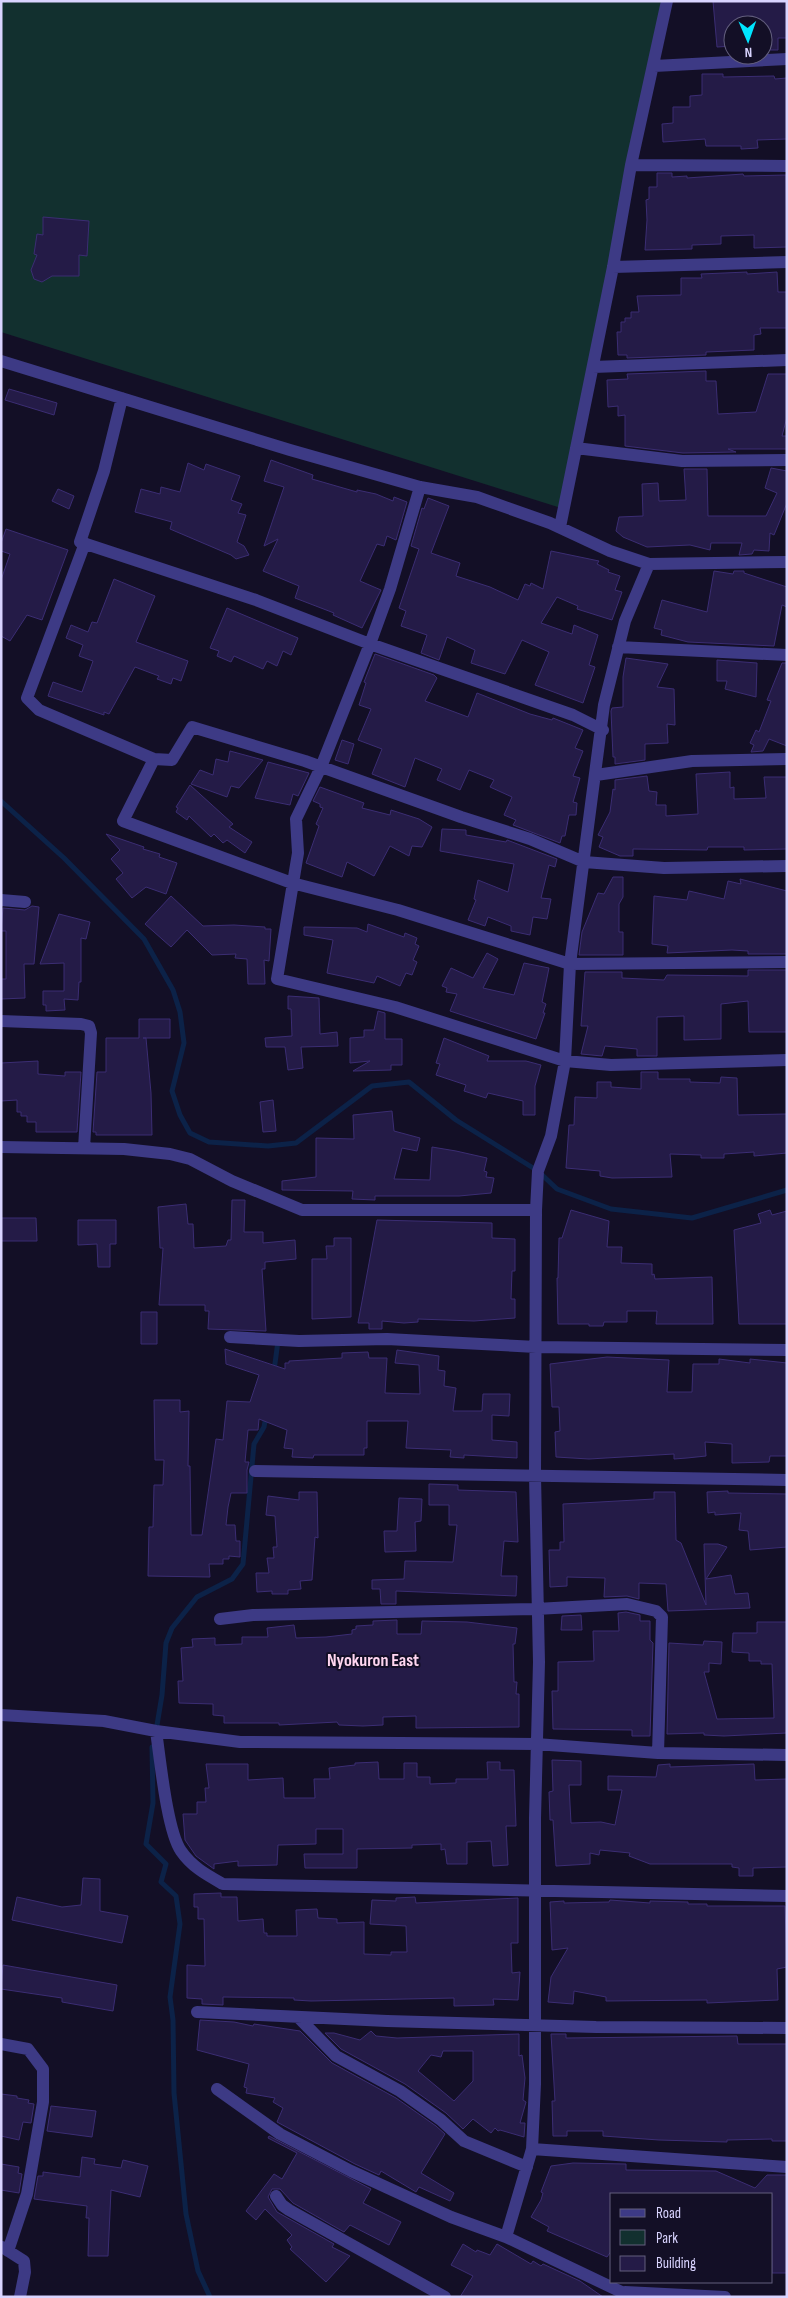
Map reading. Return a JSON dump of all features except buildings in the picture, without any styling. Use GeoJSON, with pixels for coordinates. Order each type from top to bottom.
{"type":"FeatureCollection","features":[{"type":"Feature","properties":{"kind":"street"},"geometry":{"type":"LineString","coordinates":[[560,527],[613,268],[631,164],[667,1]]}},
{"type":"Feature","properties":{"kind":"street"},"geometry":{"type":"LineString","coordinates":[[654,66],[787,59]]}},
{"type":"Feature","properties":{"kind":"street"},"geometry":{"type":"LineString","coordinates":[[631,164],[787,166]]}},
{"type":"Feature","properties":{"kind":"street"},"geometry":{"type":"LineString","coordinates":[[613,268],[787,262]]}},
{"type":"Feature","properties":{"kind":"street"},"geometry":{"type":"LineString","coordinates":[[1,360],[290,450],[420,487],[477,497],[560,527],[610,551],[649,564],[787,562]]}},
{"type":"Feature","properties":{"kind":"street"},"geometry":{"type":"LineString","coordinates":[[593,367],[787,360]]}},
{"type":"Feature","properties":{"kind":"street"},"geometry":{"type":"LineString","coordinates":[[122,398],[104,471],[80,542],[256,600],[370,644],[573,715],[602,730]]}},
{"type":"Feature","properties":{"kind":"street"},"geometry":{"type":"LineString","coordinates":[[576,448],[682,461],[787,460]]}},
{"type":"Feature","properties":{"kind":"street"},"geometry":{"type":"LineString","coordinates":[[420,487],[390,589],[370,644],[321,767],[296,819],[298,853],[277,978],[395,1007],[565,1061],[611,1065],[787,1060]]}},
{"type":"Feature","properties":{"kind":"street"},"geometry":{"type":"LineString","coordinates":[[85,543],[27,698],[39,710],[154,759],[172,760],[192,727],[321,767],[461,817],[530,838],[584,862],[664,868],[787,866]]}},
{"type":"Feature","properties":{"kind":"street"},"geometry":{"type":"LineString","coordinates":[[506,2237],[532,2149],[536,2025],[534,1891],[538,1662],[535,1476],[536,1210],[538,1171],[551,1136],[565,1061],[570,964],[604,704],[625,621],[649,564]]}},
{"type":"Feature","properties":{"kind":"street"},"geometry":{"type":"LineString","coordinates":[[618,647],[787,655]]}},
{"type":"Feature","properties":{"kind":"street"},"geometry":{"type":"LineString","coordinates":[[154,759],[123,821],[292,883],[398,910],[570,964],[787,962]]}},
{"type":"Feature","properties":{"kind":"street"},"geometry":{"type":"LineString","coordinates":[[596,776],[692,761],[787,759]]}},
{"type":"Feature","properties":{"kind":"street"},"geometry":{"type":"LineString","coordinates":[[1,900],[25,902]]}},
{"type":"Feature","properties":{"kind":"street"},"geometry":{"type":"LineString","coordinates":[[1,1021],[81,1024],[89,1026],[91,1033],[84,1148]]}},
{"type":"Feature","properties":{"kind":"street"},"geometry":{"type":"LineString","coordinates":[[1,1147],[152,1150],[190,1159],[232,1181],[302,1210],[536,1210]]}},
{"type":"Feature","properties":{"kind":"street"},"geometry":{"type":"LineString","coordinates":[[230,1337],[299,1341],[386,1339],[536,1347],[787,1350]]}},
{"type":"Feature","properties":{"kind":"street"},"geometry":{"type":"LineString","coordinates":[[255,1471],[787,1480]]}},
{"type":"Feature","properties":{"kind":"street"},"geometry":{"type":"LineString","coordinates":[[220,1619],[253,1615],[536,1609],[627,1604],[656,1611],[662,1617],[658,1753]]}},
{"type":"Feature","properties":{"kind":"street"},"geometry":{"type":"LineString","coordinates":[[1,1715],[104,1721],[150,1730],[240,1742],[536,1744],[658,1753],[787,1755]]}},
{"type":"Feature","properties":{"kind":"street"},"geometry":{"type":"LineString","coordinates":[[150,1730],[171,1825],[180,1850],[197,1869],[223,1884],[787,1896]]}},
{"type":"Feature","properties":{"kind":"street"},"geometry":{"type":"LineString","coordinates":[[197,2012],[298,2018],[536,2025],[787,2028]]}},
{"type":"Feature","properties":{"kind":"street"},"geometry":{"type":"LineString","coordinates":[[298,2018],[336,2056],[400,2091],[441,2120],[464,2140],[527,2168]]}},
{"type":"Feature","properties":{"kind":"street"},"geometry":{"type":"LineString","coordinates":[[1,2044],[28,2049],[43,2069],[43,2102],[27,2194],[5,2249],[24,2261],[25,2272],[20,2297]]}},
{"type":"Feature","properties":{"kind":"street"},"geometry":{"type":"LineString","coordinates":[[217,2089],[280,2134],[351,2171],[451,2218],[506,2237],[628,2294],[725,2297]]}},
{"type":"Feature","properties":{"kind":"street"},"geometry":{"type":"LineString","coordinates":[[532,2149],[787,2167]]}},
{"type":"Feature","properties":{"kind":"street"},"geometry":{"type":"LineString","coordinates":[[276,2196],[282,2205],[289,2210],[445,2297]]}},
{"type":"Feature","properties":{"kind":"green space"},"geometry":{"type":"Polygon","coordinates":[[[1,1],[667,1],[561,508],[1,332],[1,1]]]}},
{"type":"Feature","properties":{"kind":"waterway"},"geometry":{"type":"LineString","coordinates":[[1,801],[64,858],[144,939],[173,990],[180,1012],[184,1043],[172,1091],[180,1115],[190,1133],[209,1142],[268,1146],[296,1143],[372,1086],[409,1082],[456,1120],[538,1171],[557,1189],[611,1209],[692,1218],[787,1190]]}},
{"type":"Feature","properties":{"kind":"waterway"},"geometry":{"type":"LineString","coordinates":[[274,1371],[278,1341]]}},
{"type":"Feature","properties":{"kind":"waterway"},"geometry":{"type":"LineString","coordinates":[[156,1731],[162,1695],[166,1643],[172,1628],[197,1597],[232,1579],[243,1564],[254,1444],[264,1427],[266,1416]]}},
{"type":"Feature","properties":{"kind":"waterway"},"geometry":{"type":"LineString","coordinates":[[152,1747],[153,1803],[146,1844],[166,1864],[161,1882],[176,1896],[180,1924],[170,1997],[173,2020],[174,2093],[186,2214],[198,2271],[210,2297]]}},
{"type":"Feature","properties":{"kind":"district","name":"Nyokuron East"},"geometry":{"type":"Point","coordinates":[373,1660]}}]}
